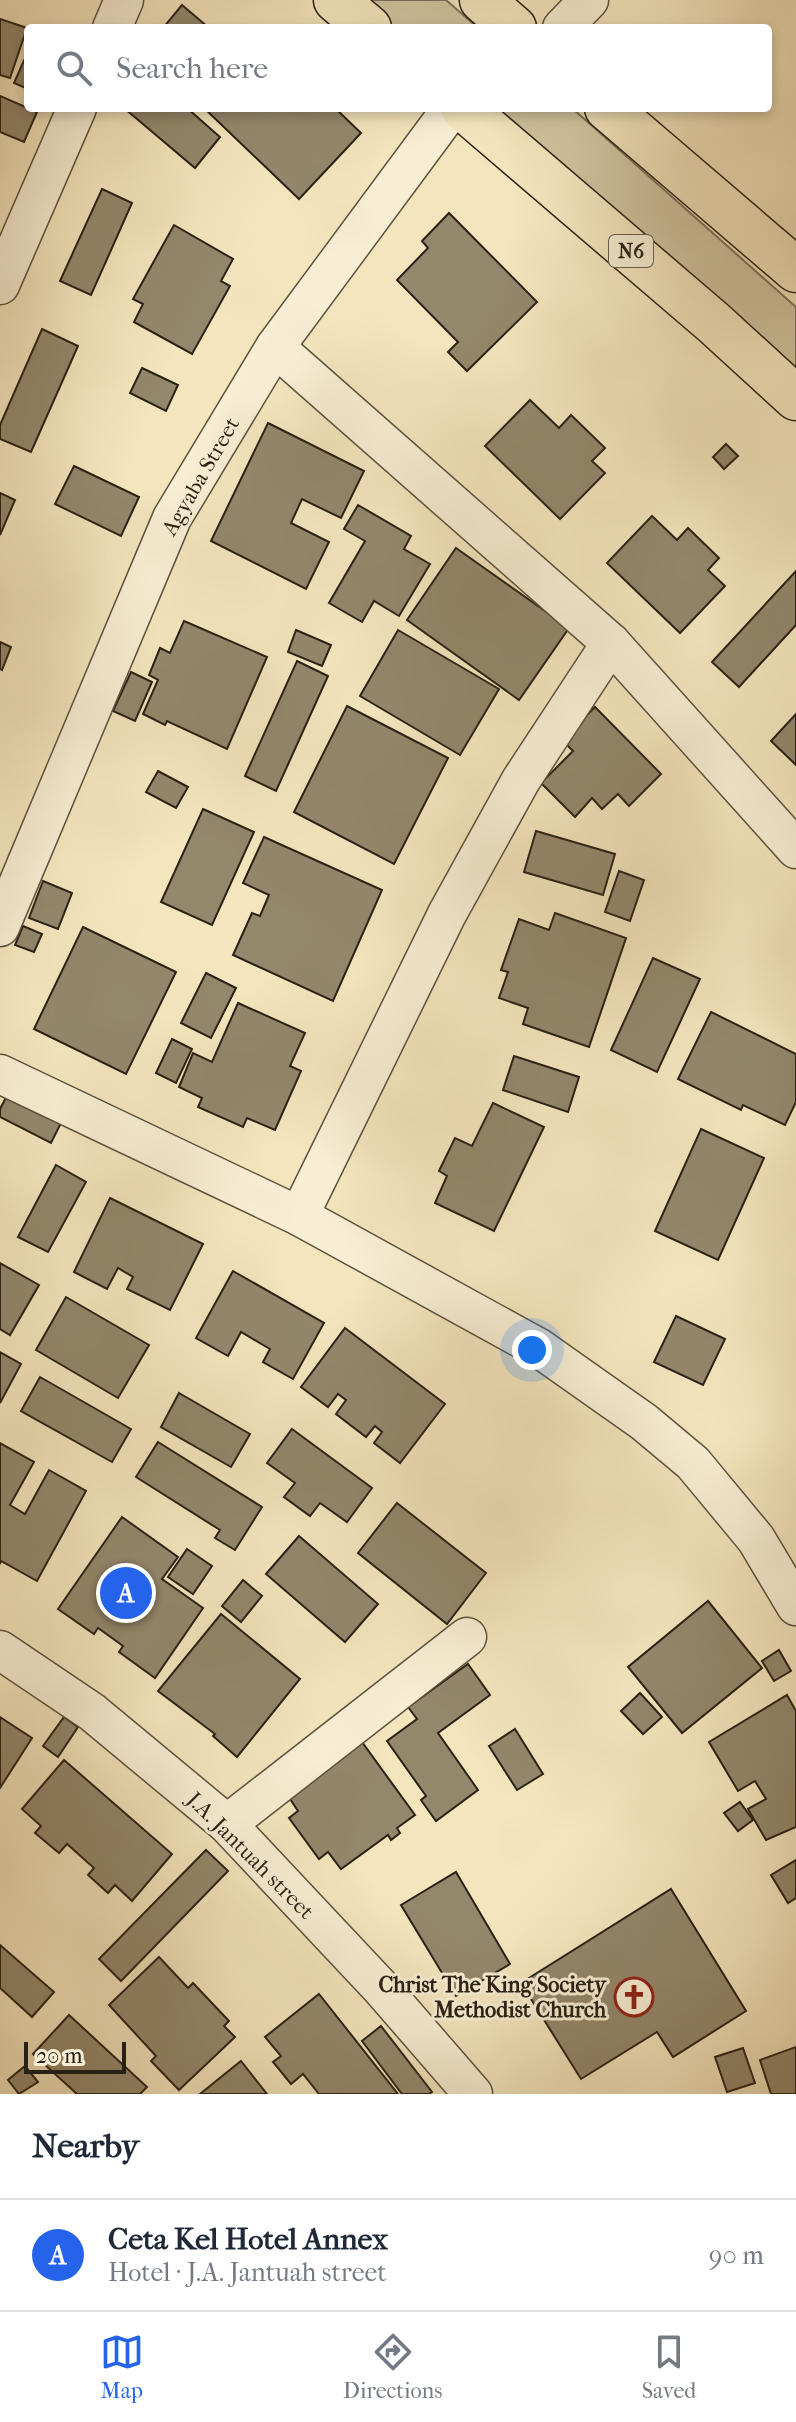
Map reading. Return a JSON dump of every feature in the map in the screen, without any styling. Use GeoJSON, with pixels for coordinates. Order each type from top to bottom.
{"type":"FeatureCollection","features":[{"type":"Feature","properties":{"kind":"highway"},"geometry":{"type":"LineString","coordinates":[[336,0],[364,24]]}},
{"type":"Feature","properties":{"kind":"highway"},"geometry":{"type":"LineString","coordinates":[[482,0],[509,24]]}},
{"type":"Feature","properties":{"kind":"highway","name":"N6"},"geometry":{"type":"LineString","coordinates":[[468,112],[714,323],[796,398]]}},
{"type":"Feature","properties":{"kind":"highway"},"geometry":{"type":"LineString","coordinates":[[612,112],[796,270]]}},
{"type":"Feature","properties":{"kind":"street"},"geometry":{"type":"LineString","coordinates":[[114,24],[124,0]]}},
{"type":"Feature","properties":{"kind":"street"},"geometry":{"type":"LineString","coordinates":[[566,24],[589,0]]}},
{"type":"Feature","properties":{"kind":"street"},"geometry":{"type":"LineString","coordinates":[[0,285],[75,112]]}},
{"type":"Feature","properties":{"kind":"street","name":"Agyaba Street"},"geometry":{"type":"LineString","coordinates":[[0,927],[172,518],[275,347],[449,112]]}},
{"type":"Feature","properties":{"kind":"street"},"geometry":{"type":"LineString","coordinates":[[275,347],[611,643],[796,849]]}},
{"type":"Feature","properties":{"kind":"street"},"geometry":{"type":"LineString","coordinates":[[299,1216],[447,914],[521,780],[611,643]]}},
{"type":"Feature","properties":{"kind":"street"},"geometry":{"type":"LineString","coordinates":[[0,1074],[299,1216],[539,1348],[644,1422],[693,1463],[756,1539],[796,1606]]}},
{"type":"Feature","properties":{"kind":"street"},"geometry":{"type":"LineString","coordinates":[[227,1824],[467,1637]]}},
{"type":"Feature","properties":{"kind":"street","name":"J.A. Jantuah street"},"geometry":{"type":"LineString","coordinates":[[0,1650],[92,1712],[227,1824],[382,1989],[473,2094]]}},
{"type":"Feature","properties":{"kind":"shaded area"},"geometry":{"type":"Polygon","coordinates":[[[354,0],[446,0],[473,24],[382,24],[354,0]]]}},
{"type":"Feature","properties":{"kind":"shaded area"},"geometry":{"type":"Polygon","coordinates":[[[486,112],[577,112],[796,307],[796,377],[486,112]]]}},
{"type":"Feature","properties":{"kind":"building"},"geometry":{"type":"Polygon","coordinates":[[[182,5],[204,24],[166,24],[182,5]]]}},
{"type":"Feature","properties":{"kind":"building"},"geometry":{"type":"Polygon","coordinates":[[[0,19],[24,27],[24,37],[10,78],[0,75],[0,19]]]}},
{"type":"Feature","properties":{"kind":"building"},"geometry":{"type":"Polygon","coordinates":[[[24,60],[24,87],[14,83],[24,60]]]}},
{"type":"Feature","properties":{"kind":"building"},"geometry":{"type":"Polygon","coordinates":[[[0,96],[24,106],[24,112],[37,112],[24,142],[0,132],[0,96]]]}},
{"type":"Feature","properties":{"kind":"building"},"geometry":{"type":"Polygon","coordinates":[[[129,112],[192,112],[220,137],[195,168],[129,112]]]}},
{"type":"Feature","properties":{"kind":"building"},"geometry":{"type":"Polygon","coordinates":[[[208,112],[339,112],[361,133],[299,199],[208,112]]]}},
{"type":"Feature","properties":{"kind":"building"},"geometry":{"type":"Polygon","coordinates":[[[102,189],[132,203],[91,295],[60,281],[102,189]]]}},
{"type":"Feature","properties":{"kind":"building"},"geometry":{"type":"Polygon","coordinates":[[[449,213],[537,302],[467,371],[448,352],[458,342],[397,280],[428,248],[422,241],[449,213]]]}},
{"type":"Feature","properties":{"kind":"building"},"geometry":{"type":"Polygon","coordinates":[[[174,225],[233,259],[221,281],[230,286],[192,354],[134,322],[143,304],[133,299],[174,225]]]}},
{"type":"Feature","properties":{"kind":"building"},"geometry":{"type":"Polygon","coordinates":[[[42,329],[78,346],[31,452],[0,439],[0,425],[42,329]]]}},
{"type":"Feature","properties":{"kind":"building"},"geometry":{"type":"Polygon","coordinates":[[[142,368],[178,385],[166,411],[130,393],[142,368]]]}},
{"type":"Feature","properties":{"kind":"building"},"geometry":{"type":"Polygon","coordinates":[[[530,400],[559,428],[571,415],[605,448],[592,461],[605,473],[560,519],[485,446],[530,400]]]}},
{"type":"Feature","properties":{"kind":"building"},"geometry":{"type":"Polygon","coordinates":[[[268,423],[364,471],[341,518],[302,499],[291,523],[329,542],[306,589],[211,541],[268,423]]]}},
{"type":"Feature","properties":{"kind":"building"},"geometry":{"type":"Polygon","coordinates":[[[726,444],[738,456],[724,469],[713,457],[726,444]]]}},
{"type":"Feature","properties":{"kind":"building"},"geometry":{"type":"Polygon","coordinates":[[[74,466],[139,497],[121,536],[55,504],[74,466]]]}},
{"type":"Feature","properties":{"kind":"building"},"geometry":{"type":"Polygon","coordinates":[[[0,493],[15,500],[0,535],[0,493]]]}},
{"type":"Feature","properties":{"kind":"building"},"geometry":{"type":"Polygon","coordinates":[[[358,505],[411,536],[404,549],[430,564],[399,616],[374,601],[362,622],[329,603],[365,541],[344,529],[358,505]]]}},
{"type":"Feature","properties":{"kind":"building"},"geometry":{"type":"Polygon","coordinates":[[[652,516],[677,540],[688,528],[719,558],[708,570],[725,586],[680,633],[607,563],[652,516]]]}},
{"type":"Feature","properties":{"kind":"building"},"geometry":{"type":"Polygon","coordinates":[[[456,548],[569,628],[519,700],[407,620],[456,548]]]}},
{"type":"Feature","properties":{"kind":"building"},"geometry":{"type":"Polygon","coordinates":[[[796,571],[796,625],[739,687],[712,662],[796,571]]]}},
{"type":"Feature","properties":{"kind":"building"},"geometry":{"type":"Polygon","coordinates":[[[184,621],[267,657],[227,749],[167,721],[165,725],[143,714],[158,680],[149,675],[160,648],[170,653],[184,621]]]}},
{"type":"Feature","properties":{"kind":"building"},"geometry":{"type":"Polygon","coordinates":[[[296,630],[331,645],[322,666],[288,652],[296,630]]]}},
{"type":"Feature","properties":{"kind":"building"},"geometry":{"type":"Polygon","coordinates":[[[398,630],[499,689],[460,755],[360,696],[398,630]]]}},
{"type":"Feature","properties":{"kind":"building"},"geometry":{"type":"Polygon","coordinates":[[[0,642],[11,647],[2,670],[0,669],[0,642]]]}},
{"type":"Feature","properties":{"kind":"building"},"geometry":{"type":"Polygon","coordinates":[[[297,661],[328,676],[276,791],[245,776],[297,661]]]}},
{"type":"Feature","properties":{"kind":"building"},"geometry":{"type":"Polygon","coordinates":[[[131,672],[152,682],[135,721],[113,711],[131,672]]]}},
{"type":"Feature","properties":{"kind":"building"},"geometry":{"type":"Polygon","coordinates":[[[347,706],[448,758],[394,864],[294,812],[347,706]]]}},
{"type":"Feature","properties":{"kind":"building"},"geometry":{"type":"Polygon","coordinates":[[[595,707],[661,774],[629,806],[618,794],[602,809],[592,798],[575,817],[541,783],[573,751],[562,740],[595,707]]]}},
{"type":"Feature","properties":{"kind":"building"},"geometry":{"type":"Polygon","coordinates":[[[796,714],[796,765],[771,741],[796,714]]]}},
{"type":"Feature","properties":{"kind":"building"},"geometry":{"type":"Polygon","coordinates":[[[158,771],[188,787],[176,808],[146,792],[158,771]]]}},
{"type":"Feature","properties":{"kind":"building"},"geometry":{"type":"Polygon","coordinates":[[[203,809],[254,832],[212,925],[161,902],[203,809]]]}},
{"type":"Feature","properties":{"kind":"building"},"geometry":{"type":"Polygon","coordinates":[[[536,831],[615,854],[603,895],[524,872],[536,831]]]}},
{"type":"Feature","properties":{"kind":"building"},"geometry":{"type":"Polygon","coordinates":[[[264,837],[382,890],[333,1001],[233,955],[252,913],[260,916],[269,895],[243,883],[264,837]]]}},
{"type":"Feature","properties":{"kind":"building"},"geometry":{"type":"Polygon","coordinates":[[[619,871],[644,880],[630,921],[605,912],[619,871]]]}},
{"type":"Feature","properties":{"kind":"building"},"geometry":{"type":"Polygon","coordinates":[[[43,881],[72,893],[58,929],[29,918],[43,881]]]}},
{"type":"Feature","properties":{"kind":"building"},"geometry":{"type":"Polygon","coordinates":[[[555,913],[626,938],[589,1047],[523,1024],[528,1008],[499,998],[508,972],[501,970],[519,919],[549,930],[555,913]]]}},
{"type":"Feature","properties":{"kind":"building"},"geometry":{"type":"Polygon","coordinates":[[[23,926],[42,934],[34,952],[15,945],[23,926]]]}},
{"type":"Feature","properties":{"kind":"building"},"geometry":{"type":"Polygon","coordinates":[[[83,927],[176,972],[126,1074],[34,1029],[83,927]]]}},
{"type":"Feature","properties":{"kind":"building"},"geometry":{"type":"Polygon","coordinates":[[[653,958],[700,979],[657,1072],[611,1050],[653,958]]]}},
{"type":"Feature","properties":{"kind":"building"},"geometry":{"type":"Polygon","coordinates":[[[206,973],[236,988],[211,1038],[181,1023],[206,973]]]}},
{"type":"Feature","properties":{"kind":"building"},"geometry":{"type":"Polygon","coordinates":[[[238,1003],[305,1033],[290,1066],[301,1071],[275,1130],[247,1118],[243,1127],[198,1107],[202,1098],[179,1087],[193,1053],[212,1062],[238,1003]]]}},
{"type":"Feature","properties":{"kind":"building"},"geometry":{"type":"Polygon","coordinates":[[[711,1012],[796,1054],[796,1102],[785,1125],[743,1105],[741,1110],[678,1079],[711,1012]]]}},
{"type":"Feature","properties":{"kind":"building"},"geometry":{"type":"Polygon","coordinates":[[[172,1039],[192,1049],[176,1083],[156,1073],[172,1039]]]}},
{"type":"Feature","properties":{"kind":"building"},"geometry":{"type":"Polygon","coordinates":[[[514,1056],[579,1077],[568,1112],[503,1090],[514,1056]]]}},
{"type":"Feature","properties":{"kind":"building"},"geometry":{"type":"Polygon","coordinates":[[[9,1092],[63,1119],[51,1143],[0,1117],[0,1109],[9,1092]]]}},
{"type":"Feature","properties":{"kind":"building"},"geometry":{"type":"Polygon","coordinates":[[[493,1103],[544,1127],[494,1231],[435,1203],[447,1176],[439,1171],[455,1138],[472,1146],[493,1103]]]}},
{"type":"Feature","properties":{"kind":"building"},"geometry":{"type":"Polygon","coordinates":[[[701,1129],[764,1158],[718,1260],[655,1231],[701,1129]]]}},
{"type":"Feature","properties":{"kind":"building"},"geometry":{"type":"Polygon","coordinates":[[[56,1165],[86,1182],[48,1252],[18,1237],[56,1165]]]}},
{"type":"Feature","properties":{"kind":"building"},"geometry":{"type":"Polygon","coordinates":[[[110,1198],[203,1244],[170,1310],[127,1289],[133,1277],[118,1268],[107,1289],[74,1272],[110,1198]]]}},
{"type":"Feature","properties":{"kind":"building"},"geometry":{"type":"Polygon","coordinates":[[[0,1263],[39,1285],[10,1335],[0,1329],[0,1263]]]}},
{"type":"Feature","properties":{"kind":"building"},"geometry":{"type":"Polygon","coordinates":[[[233,1271],[324,1323],[293,1379],[263,1362],[270,1349],[241,1332],[228,1356],[196,1338],[233,1271]]]}},
{"type":"Feature","properties":{"kind":"building"},"geometry":{"type":"Polygon","coordinates":[[[66,1297],[149,1345],[118,1398],[36,1350],[66,1297]]]}},
{"type":"Feature","properties":{"kind":"building"},"geometry":{"type":"Polygon","coordinates":[[[676,1316],[725,1339],[703,1385],[654,1362],[676,1316]]]}},
{"type":"Feature","properties":{"kind":"building"},"geometry":{"type":"Polygon","coordinates":[[[345,1328],[445,1404],[400,1463],[374,1443],[382,1432],[375,1426],[366,1437],[336,1414],[346,1400],[338,1394],[328,1407],[301,1387],[345,1328]]]}},
{"type":"Feature","properties":{"kind":"building"},"geometry":{"type":"Polygon","coordinates":[[[0,1352],[21,1364],[0,1403],[0,1352]]]}},
{"type":"Feature","properties":{"kind":"building"},"geometry":{"type":"Polygon","coordinates":[[[40,1377],[131,1429],[112,1462],[21,1411],[40,1377]]]}},
{"type":"Feature","properties":{"kind":"building"},"geometry":{"type":"Polygon","coordinates":[[[179,1393],[250,1434],[231,1467],[161,1427],[179,1393]]]}},
{"type":"Feature","properties":{"kind":"building"},"geometry":{"type":"Polygon","coordinates":[[[292,1429],[372,1488],[347,1522],[320,1503],[310,1516],[284,1497],[295,1483],[267,1463],[292,1429]]]}},
{"type":"Feature","properties":{"kind":"building"},"geometry":{"type":"Polygon","coordinates":[[[158,1442],[262,1507],[235,1550],[215,1538],[220,1530],[136,1477],[158,1442]]]}},
{"type":"Feature","properties":{"kind":"building"},"geometry":{"type":"Polygon","coordinates":[[[0,1443],[34,1462],[10,1505],[25,1514],[49,1470],[86,1491],[37,1581],[1,1561],[0,1564],[0,1443]]]}},
{"type":"Feature","properties":{"kind":"building"},"geometry":{"type":"Polygon","coordinates":[[[397,1503],[486,1573],[447,1624],[358,1553],[397,1503]]]}},
{"type":"Feature","properties":{"kind":"building"},"geometry":{"type":"Polygon","coordinates":[[[122,1517],[178,1557],[162,1579],[203,1608],[155,1678],[119,1652],[123,1646],[98,1628],[94,1634],[58,1609],[122,1517]]]}},
{"type":"Feature","properties":{"kind":"building"},"geometry":{"type":"Polygon","coordinates":[[[299,1536],[378,1604],[345,1642],[266,1574],[299,1536]]]}},
{"type":"Feature","properties":{"kind":"building"},"geometry":{"type":"Polygon","coordinates":[[[187,1549],[212,1566],[193,1594],[168,1577],[187,1549]]]}},
{"type":"Feature","properties":{"kind":"building"},"geometry":{"type":"Polygon","coordinates":[[[243,1580],[262,1596],[241,1622],[222,1606],[243,1580]]]}},
{"type":"Feature","properties":{"kind":"building"},"geometry":{"type":"Polygon","coordinates":[[[708,1601],[762,1668],[682,1733],[628,1667],[708,1601]]]}},
{"type":"Feature","properties":{"kind":"building"},"geometry":{"type":"Polygon","coordinates":[[[221,1614],[300,1679],[237,1757],[213,1736],[215,1734],[158,1691],[221,1614]]]}},
{"type":"Feature","properties":{"kind":"building"},"geometry":{"type":"Polygon","coordinates":[[[779,1650],[791,1671],[774,1681],[762,1661],[779,1650]]]}},
{"type":"Feature","properties":{"kind":"building"},"geometry":{"type":"Polygon","coordinates":[[[468,1664],[490,1695],[438,1733],[478,1790],[436,1821],[421,1800],[426,1796],[387,1741],[417,1719],[408,1707],[468,1664]]]}},
{"type":"Feature","properties":{"kind":"building"},"geometry":{"type":"Polygon","coordinates":[[[640,1693],[662,1717],[643,1734],[621,1711],[640,1693]]]}},
{"type":"Feature","properties":{"kind":"building"},"geometry":{"type":"Polygon","coordinates":[[[787,1695],[796,1711],[796,1827],[766,1840],[748,1809],[766,1799],[755,1781],[738,1791],[709,1742],[787,1695]]]}},
{"type":"Feature","properties":{"kind":"building"},"geometry":{"type":"Polygon","coordinates":[[[0,1717],[32,1738],[0,1788],[0,1717]]]}},
{"type":"Feature","properties":{"kind":"building"},"geometry":{"type":"Polygon","coordinates":[[[64,1717],[78,1727],[58,1757],[43,1746],[64,1717]]]}},
{"type":"Feature","properties":{"kind":"building"},"geometry":{"type":"Polygon","coordinates":[[[515,1729],[543,1774],[517,1790],[489,1746],[515,1729]]]}},
{"type":"Feature","properties":{"kind":"building"},"geometry":{"type":"Polygon","coordinates":[[[362,1742],[415,1815],[397,1828],[400,1833],[391,1840],[388,1835],[341,1869],[328,1852],[319,1859],[289,1818],[298,1811],[288,1796],[362,1742]]]}},
{"type":"Feature","properties":{"kind":"building"},"geometry":{"type":"Polygon","coordinates":[[[64,1760],[172,1854],[132,1901],[115,1885],[108,1893],[88,1875],[94,1868],[67,1844],[59,1853],[35,1833],[41,1826],[22,1809],[64,1760]]]}},
{"type":"Feature","properties":{"kind":"building"},"geometry":{"type":"Polygon","coordinates":[[[740,1802],[753,1820],[738,1831],[724,1813],[740,1802]]]}},
{"type":"Feature","properties":{"kind":"building"},"geometry":{"type":"Polygon","coordinates":[[[206,1850],[228,1871],[121,1981],[99,1959],[206,1850]]]}},
{"type":"Feature","properties":{"kind":"building"},"geometry":{"type":"Polygon","coordinates":[[[796,1860],[796,1898],[788,1903],[771,1875],[796,1860]]]}},
{"type":"Feature","properties":{"kind":"building"},"geometry":{"type":"Polygon","coordinates":[[[456,1872],[510,1964],[456,1996],[401,1905],[456,1872]]]}},
{"type":"Feature","properties":{"kind":"building","name":"Christ The King Society Methodist Church"},"geometry":{"type":"Polygon","coordinates":[[[671,1889],[746,2011],[673,2057],[657,2032],[581,2079],[521,1983],[671,1889]]]}},
{"type":"Feature","properties":{"kind":"building"},"geometry":{"type":"Polygon","coordinates":[[[0,1945],[54,1992],[32,2017],[0,1988],[0,1945]]]}},
{"type":"Feature","properties":{"kind":"building"},"geometry":{"type":"Polygon","coordinates":[[[159,1957],[188,1988],[193,1983],[229,2021],[224,2026],[235,2037],[179,2090],[151,2061],[156,2056],[109,2005],[159,1957]]]}},
{"type":"Feature","properties":{"kind":"building"},"geometry":{"type":"Polygon","coordinates":[[[319,1994],[398,2094],[319,2094],[303,2074],[291,2084],[273,2062],[281,2056],[265,2037],[319,1994]]]}},
{"type":"Feature","properties":{"kind":"building"},"geometry":{"type":"Polygon","coordinates":[[[69,2015],[147,2087],[140,2094],[77,2094],[33,2054],[69,2015]]]}},
{"type":"Feature","properties":{"kind":"building"},"geometry":{"type":"Polygon","coordinates":[[[381,2026],[432,2092],[402,2094],[362,2041],[381,2026]]]}},
{"type":"Feature","properties":{"kind":"building"},"geometry":{"type":"Polygon","coordinates":[[[796,2047],[796,2094],[771,2094],[760,2060],[796,2047]]]}},
{"type":"Feature","properties":{"kind":"building"},"geometry":{"type":"Polygon","coordinates":[[[743,2048],[755,2083],[727,2092],[715,2057],[743,2048]]]}},
{"type":"Feature","properties":{"kind":"building"},"geometry":{"type":"Polygon","coordinates":[[[241,2061],[267,2094],[200,2094],[241,2061]]]}},
{"type":"Feature","properties":{"kind":"building"},"geometry":{"type":"Polygon","coordinates":[[[25,2066],[38,2082],[19,2094],[8,2080],[25,2066]]]}},
{"type":"Feature","properties":{"kind":"place","name":"Ceta Kel Hotel Annex"},"geometry":{"type":"Point","coordinates":[126,1593]}},
{"type":"Feature","properties":{"kind":"place","name":"Christ The King Society Methodist Church"},"geometry":{"type":"Point","coordinates":[634,1997]}}]}
